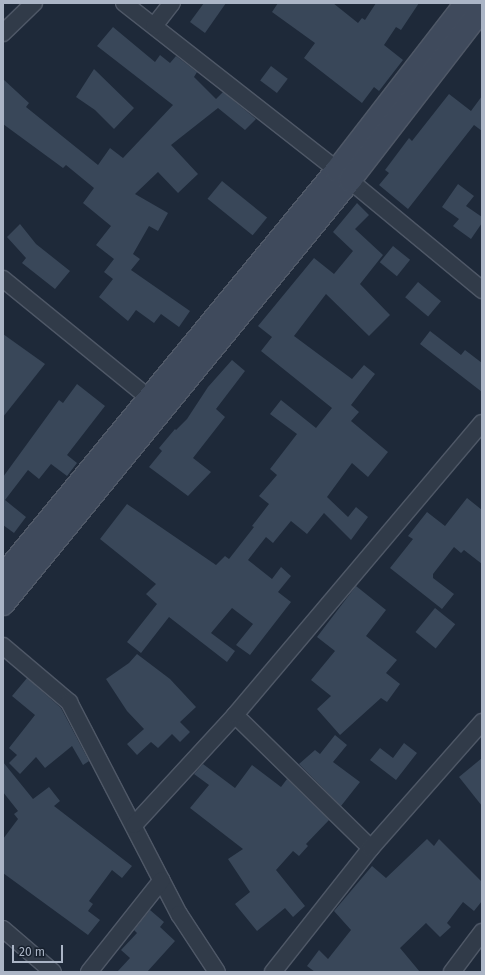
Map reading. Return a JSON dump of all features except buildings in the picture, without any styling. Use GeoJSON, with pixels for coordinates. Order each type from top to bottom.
{"type":"FeatureCollection","features":[{"type":"Feature","properties":{"kind":"main road"},"geometry":{"type":"LineString","coordinates":[[3,604],[343,175],[466,3]]}},
{"type":"Feature","properties":{"kind":"main road"},"geometry":{"type":"LineString","coordinates":[[3,576],[150,399],[343,175],[482,9]]}},
{"type":"Feature","properties":{"kind":"street"},"geometry":{"type":"LineString","coordinates":[[3,33],[34,3]]}},
{"type":"Feature","properties":{"kind":"street"},"geometry":{"type":"LineString","coordinates":[[124,3],[343,175],[482,290]]}},
{"type":"Feature","properties":{"kind":"street"},"geometry":{"type":"LineString","coordinates":[[154,26],[172,3]]}},
{"type":"Feature","properties":{"kind":"street"},"geometry":{"type":"LineString","coordinates":[[3,279],[150,399]]}},
{"type":"Feature","properties":{"kind":"street"},"geometry":{"type":"LineString","coordinates":[[134,824],[235,715],[482,424]]}},
{"type":"Feature","properties":{"kind":"street"},"geometry":{"type":"LineString","coordinates":[[3,646],[69,702],[134,824],[179,914],[217,972]]}},
{"type":"Feature","properties":{"kind":"street"},"geometry":{"type":"LineString","coordinates":[[235,715],[371,848]]}},
{"type":"Feature","properties":{"kind":"street"},"geometry":{"type":"LineString","coordinates":[[273,972],[371,848],[482,722]]}},
{"type":"Feature","properties":{"kind":"street"},"geometry":{"type":"LineString","coordinates":[[89,972],[162,880]]}},
{"type":"Feature","properties":{"kind":"street"},"geometry":{"type":"LineString","coordinates":[[3,929],[53,972]]}},
{"type":"Feature","properties":{"kind":"street"},"geometry":{"type":"LineString","coordinates":[[452,972],[482,932]]}}]}
